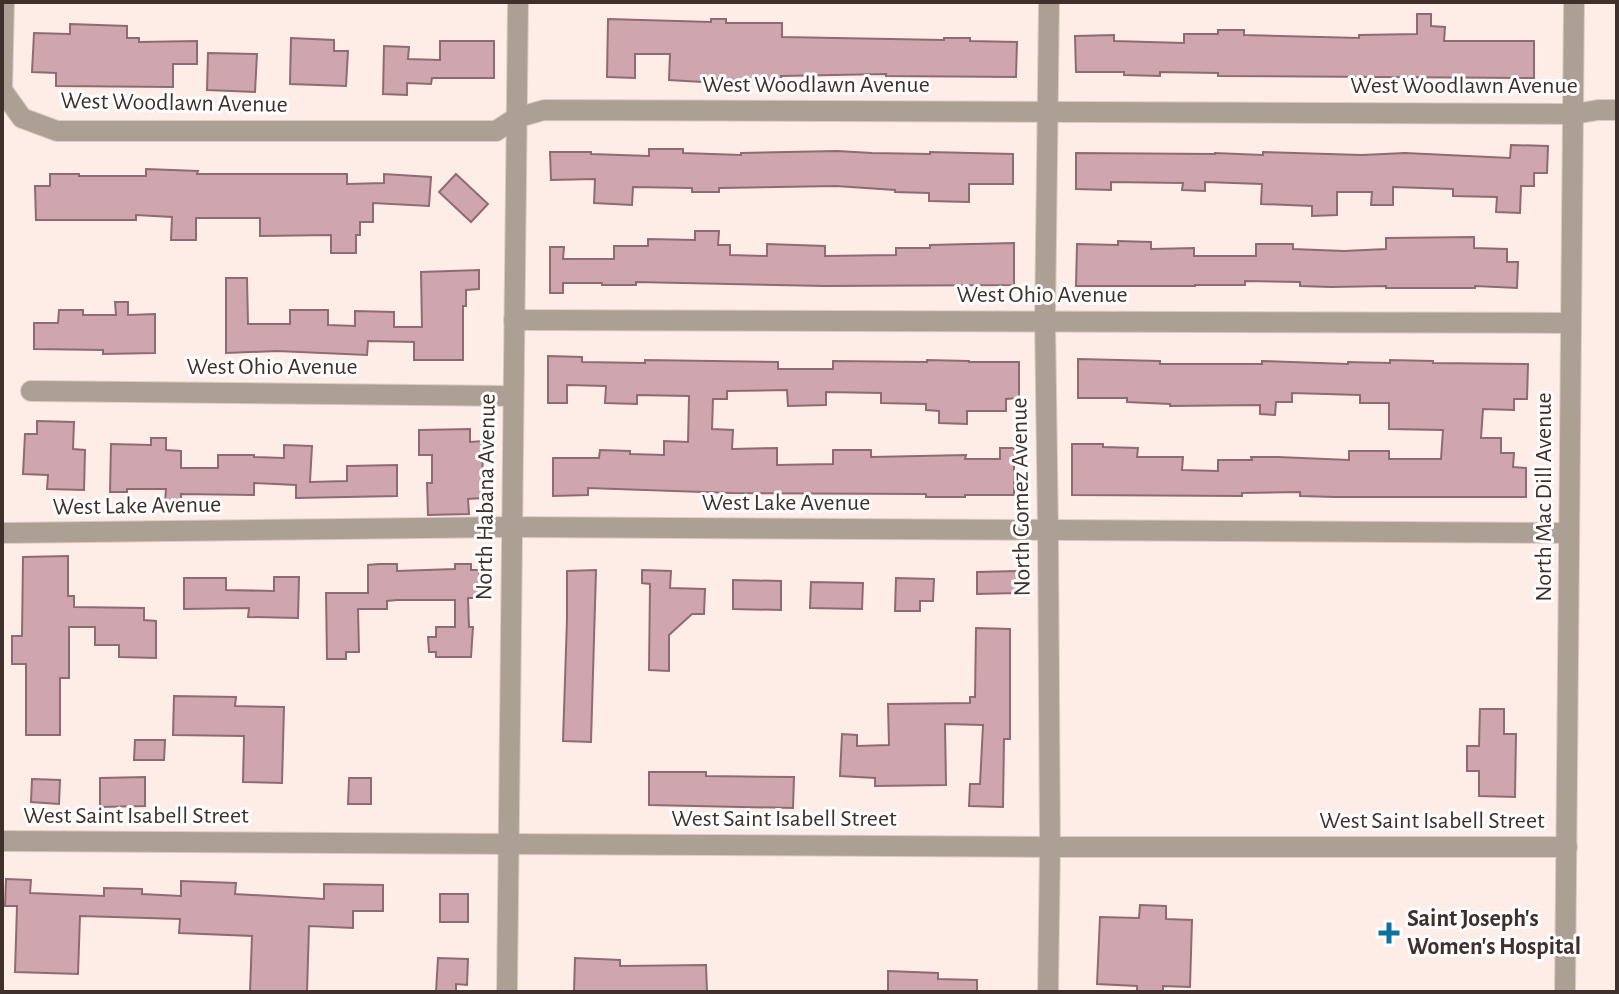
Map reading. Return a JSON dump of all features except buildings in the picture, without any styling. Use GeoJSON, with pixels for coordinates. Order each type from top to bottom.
{"type":"FeatureCollection","features":[{"type":"Feature","properties":{"kind":"street","name":"West Woodlawn Avenue"},"geometry":{"type":"LineString","coordinates":[[4,2],[2,90],[22,118],[57,131],[496,131],[516,118],[544,110],[1574,114],[1617,110]]}},
{"type":"Feature","properties":{"kind":"street","name":"North Habana Avenue"},"geometry":{"type":"LineString","coordinates":[[507,992],[518,2]]}},
{"type":"Feature","properties":{"kind":"street","name":"North Gomez Avenue"},"geometry":{"type":"LineString","coordinates":[[1048,992],[1050,847],[1045,320],[1049,2]]}},
{"type":"Feature","properties":{"kind":"street","name":"North Mac Dill Avenue"},"geometry":{"type":"LineString","coordinates":[[1565,992],[1574,2]]}},
{"type":"Feature","properties":{"kind":"street","name":"West Ohio Avenue"},"geometry":{"type":"LineString","coordinates":[[514,320],[1571,323]]}},
{"type":"Feature","properties":{"kind":"street","name":"West Ohio Avenue"},"geometry":{"type":"LineString","coordinates":[[31,391],[513,396]]}},
{"type":"Feature","properties":{"kind":"street","name":"West Lake Avenue"},"geometry":{"type":"LineString","coordinates":[[2,533],[511,527],[1569,533]]}},
{"type":"Feature","properties":{"kind":"street","name":"West Saint Isabell Street"},"geometry":{"type":"LineString","coordinates":[[2,841],[1567,847]]}},
{"type":"Feature","properties":{"kind":"place","name":"Saint Joseph's Women's Hospital"},"geometry":{"type":"Point","coordinates":[1389,933]}}]}
